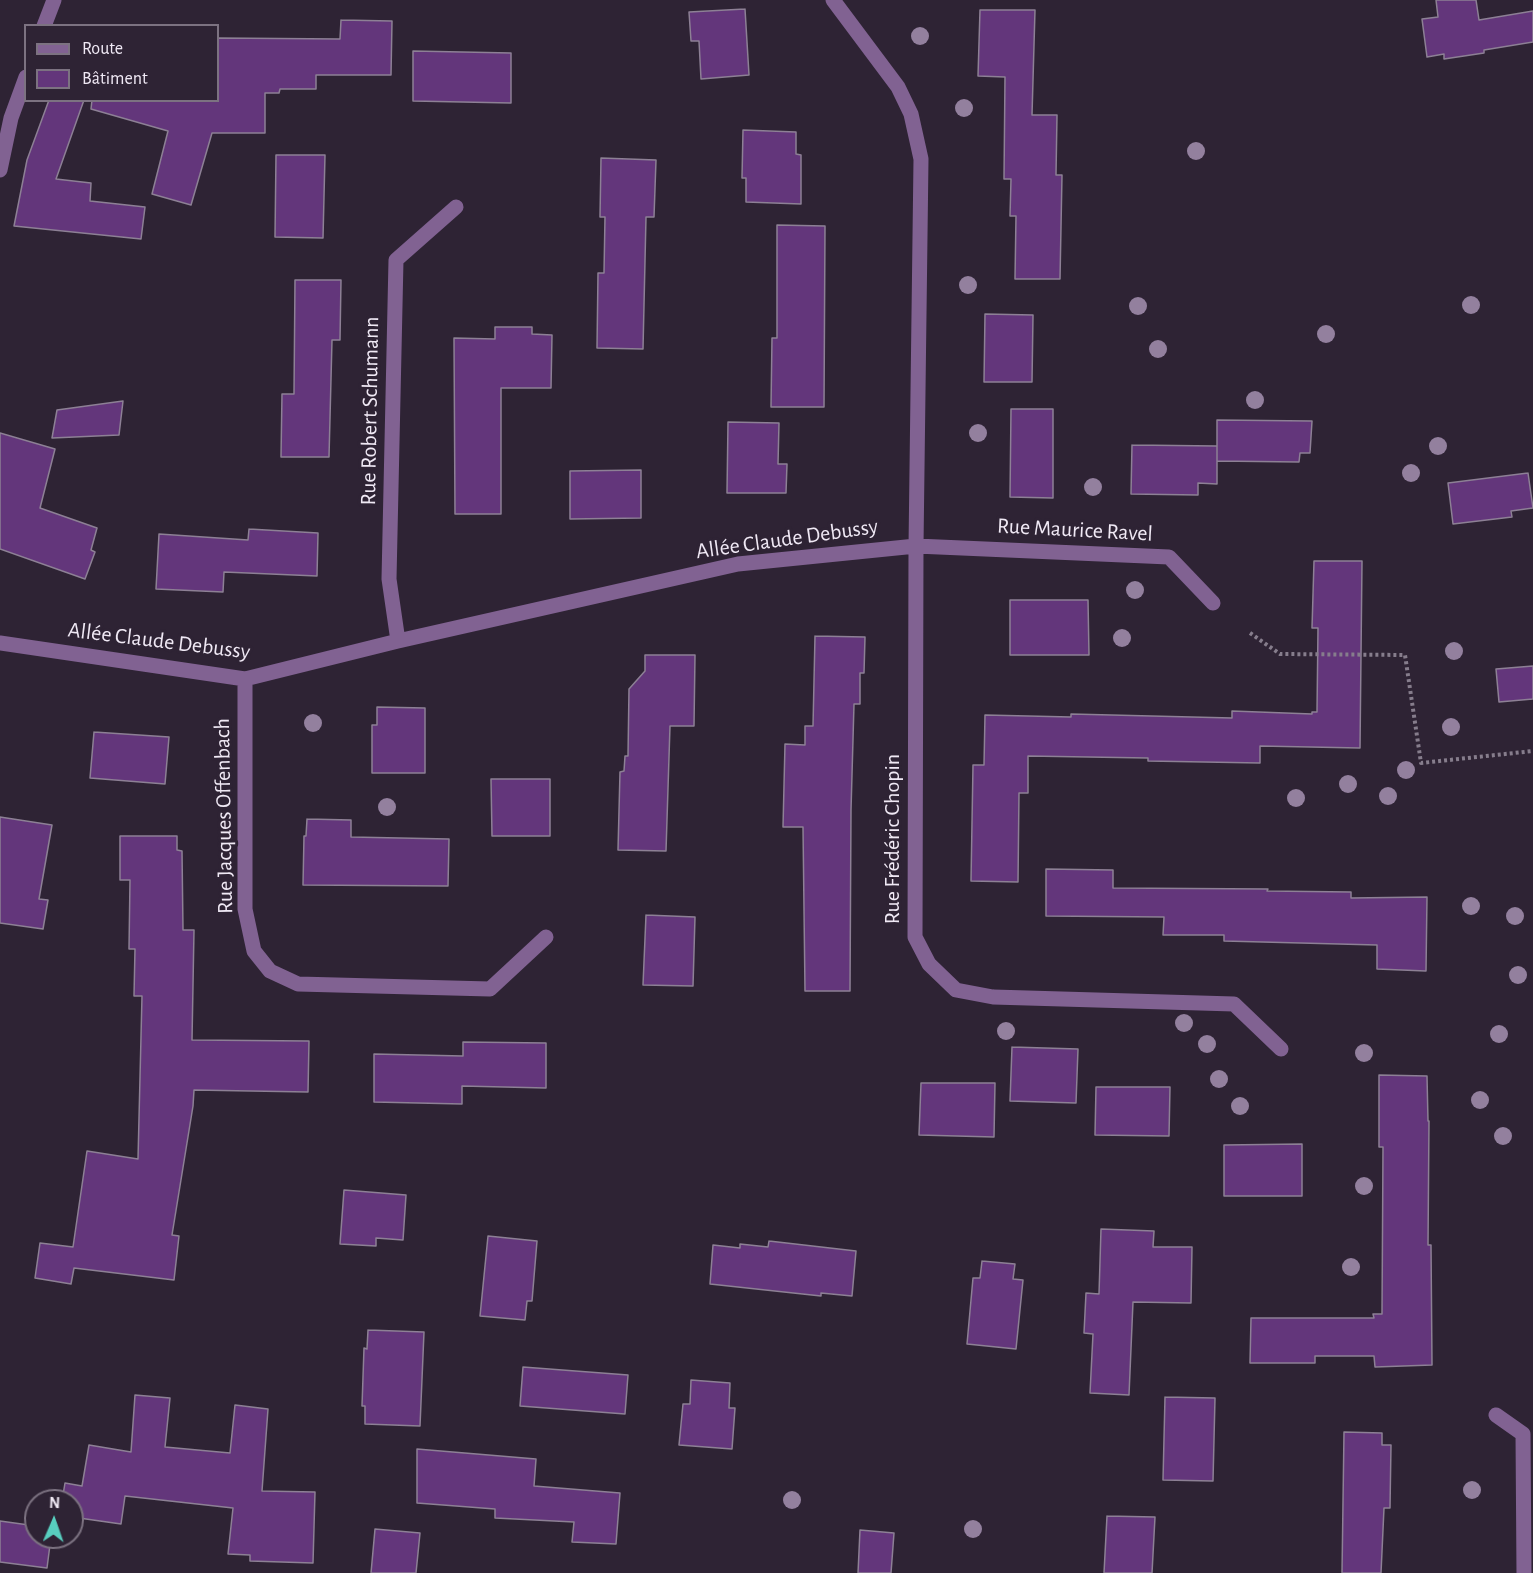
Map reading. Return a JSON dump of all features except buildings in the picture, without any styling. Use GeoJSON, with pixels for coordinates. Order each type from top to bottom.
{"type":"FeatureCollection","features":[{"type":"Feature","properties":{"kind":"street"},"geometry":{"type":"LineString","coordinates":[[45,24],[54,0]]}},
{"type":"Feature","properties":{"kind":"street"},"geometry":{"type":"LineString","coordinates":[[833,0],[898,87],[910,114],[921,159],[916,546]]}},
{"type":"Feature","properties":{"kind":"street"},"geometry":{"type":"LineString","coordinates":[[0,170],[11,118],[24,82]]}},
{"type":"Feature","properties":{"kind":"street","name":"Rue Robert Schumann"},"geometry":{"type":"LineString","coordinates":[[398,641],[389,579],[396,260],[456,207]]}},
{"type":"Feature","properties":{"kind":"street","name":"Rue Maurice Ravel"},"geometry":{"type":"LineString","coordinates":[[916,546],[1169,557],[1213,603]]}},
{"type":"Feature","properties":{"kind":"street","name":"Allée Claude Debussy"},"geometry":{"type":"LineString","coordinates":[[0,643],[245,679],[398,641],[738,564],[916,546]]}},
{"type":"Feature","properties":{"kind":"street","name":"Rue Frédéric Chopin"},"geometry":{"type":"LineString","coordinates":[[916,546],[915,937],[929,964],[956,990],[993,997],[1233,1004],[1281,1049]]}},
{"type":"Feature","properties":{"kind":"street","name":"Rue Jacques Offenbach"},"geometry":{"type":"LineString","coordinates":[[245,679],[244,909],[254,951],[270,971],[298,984],[490,989],[546,938]]}},
{"type":"Feature","properties":{"kind":"street"},"geometry":{"type":"LineString","coordinates":[[1496,1415],[1524,1434],[1524,1573]]}},
{"type":"Feature","properties":{"kind":"path"},"geometry":{"type":"LineString","coordinates":[[1250,633],[1280,654],[1405,654],[1421,762],[1533,752]]}}]}
